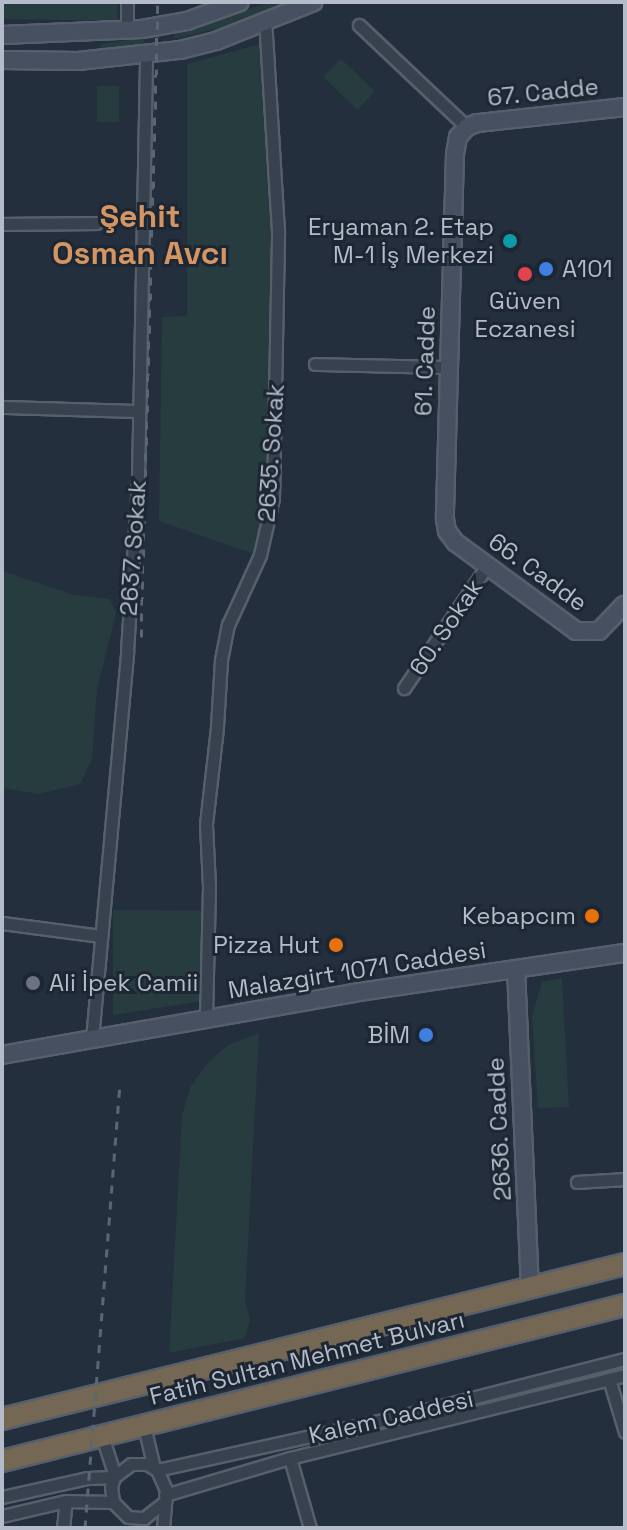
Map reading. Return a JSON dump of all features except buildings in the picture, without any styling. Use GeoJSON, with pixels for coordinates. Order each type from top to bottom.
{"type":"FeatureCollection","features":[{"type":"Feature","properties":{"kind":"highway","name":"Fatih Sultan Mehmet Bulvarı"},"geometry":{"type":"LineString","coordinates":[[2,1419],[625,1264]]}},
{"type":"Feature","properties":{"kind":"highway","name":"Fatih Sultan Mehmet Bulvarı"},"geometry":{"type":"LineString","coordinates":[[2,1461],[625,1305]]}},
{"type":"Feature","properties":{"kind":"street"},"geometry":{"type":"LineString","coordinates":[[127,2],[127,31]]}},
{"type":"Feature","properties":{"kind":"street"},"geometry":{"type":"LineString","coordinates":[[2,35],[127,31],[187,21],[219,6],[240,2]]}},
{"type":"Feature","properties":{"kind":"street"},"geometry":{"type":"LineString","coordinates":[[2,60],[78,61],[146,56],[216,41],[314,2]]}},
{"type":"Feature","properties":{"kind":"street","name":"2635. Sokak"},"geometry":{"type":"LineString","coordinates":[[206,1019],[209,886],[206,824],[221,660],[228,625],[260,555],[273,498],[278,226],[265,21]]}},
{"type":"Feature","properties":{"kind":"street"},"geometry":{"type":"LineString","coordinates":[[359,25],[467,127]]}},
{"type":"Feature","properties":{"kind":"street","name":"2637. Sokak"},"geometry":{"type":"LineString","coordinates":[[92,1039],[127,651],[138,479],[146,56]]}},
{"type":"Feature","properties":{"kind":"street","name":"67. Cadde"},"geometry":{"type":"LineString","coordinates":[[467,127],[625,107]]}},
{"type":"Feature","properties":{"kind":"street","name":"61. Cadde"},"geometry":{"type":"LineString","coordinates":[[445,504],[455,154],[458,137],[467,127]]}},
{"type":"Feature","properties":{"kind":"street"},"geometry":{"type":"LineString","coordinates":[[2,224],[96,223]]}},
{"type":"Feature","properties":{"kind":"street"},"geometry":{"type":"LineString","coordinates":[[315,364],[449,367]]}},
{"type":"Feature","properties":{"kind":"street"},"geometry":{"type":"LineString","coordinates":[[2,407],[138,411]]}},
{"type":"Feature","properties":{"kind":"street","name":"66. Cadde"},"geometry":{"type":"LineString","coordinates":[[445,504],[449,535],[487,566],[583,633],[604,627],[625,604]]}},
{"type":"Feature","properties":{"kind":"street","name":"60. Sokak"},"geometry":{"type":"LineString","coordinates":[[404,688],[487,566]]}},
{"type":"Feature","properties":{"kind":"street"},"geometry":{"type":"LineString","coordinates":[[2,923],[101,936]]}},
{"type":"Feature","properties":{"kind":"street","name":"Malazgirt 1071 Caddesi"},"geometry":{"type":"LineString","coordinates":[[2,1055],[206,1019],[625,953]]}},
{"type":"Feature","properties":{"kind":"street","name":"2636. Cadde"},"geometry":{"type":"LineString","coordinates":[[516,969],[530,1287]]}},
{"type":"Feature","properties":{"kind":"street"},"geometry":{"type":"LineString","coordinates":[[577,1182],[625,1179]]}},
{"type":"Feature","properties":{"kind":"street","name":"Kalem Caddesi"},"geometry":{"type":"LineString","coordinates":[[155,1469],[405,1415],[625,1359]]}},
{"type":"Feature","properties":{"kind":"street","name":"Kalem Caddesi"},"geometry":{"type":"LineString","coordinates":[[164,1499],[290,1458],[625,1375]]}},
{"type":"Feature","properties":{"kind":"street"},"geometry":{"type":"LineString","coordinates":[[609,1379],[625,1432]]}},
{"type":"Feature","properties":{"kind":"street"},"geometry":{"type":"LineString","coordinates":[[144,1426],[155,1469],[163,1479],[163,1528]]}},
{"type":"Feature","properties":{"kind":"street"},"geometry":{"type":"LineString","coordinates":[[102,1436],[115,1476],[111,1487],[120,1528]]}},
{"type":"Feature","properties":{"kind":"street"},"geometry":{"type":"LineString","coordinates":[[290,1458],[310,1528]]}},
{"type":"Feature","properties":{"kind":"street"},"geometry":{"type":"LineString","coordinates":[[2,1497],[88,1478],[115,1476],[131,1464],[155,1469]]}},
{"type":"Feature","properties":{"kind":"street"},"geometry":{"type":"LineString","coordinates":[[2,1516],[66,1501],[117,1507],[144,1518],[164,1499]]}},
{"type":"Feature","properties":{"kind":"street"},"geometry":{"type":"LineString","coordinates":[[63,1528],[66,1501]]}},
{"type":"Feature","properties":{"kind":"green space"},"geometry":{"type":"Polygon","coordinates":[[[2,2],[118,2],[117,21],[2,19],[2,2]]]}},
{"type":"Feature","properties":{"kind":"green space"},"geometry":{"type":"Polygon","coordinates":[[[270,2],[293,2],[224,27],[174,39],[174,33],[270,2]]]}},
{"type":"Feature","properties":{"kind":"green space"},"geometry":{"type":"Polygon","coordinates":[[[144,38],[145,45],[101,50],[101,44],[144,38]]]}},
{"type":"Feature","properties":{"kind":"green space"},"geometry":{"type":"Polygon","coordinates":[[[261,44],[272,223],[269,481],[254,554],[159,521],[162,317],[187,316],[187,64],[261,44]]]}},
{"type":"Feature","properties":{"kind":"green space"},"geometry":{"type":"Polygon","coordinates":[[[341,59],[375,91],[358,110],[323,77],[341,59]]]}},
{"type":"Feature","properties":{"kind":"green space"},"geometry":{"type":"Polygon","coordinates":[[[97,86],[119,86],[119,122],[97,122],[97,86]]]}},
{"type":"Feature","properties":{"kind":"green space"},"geometry":{"type":"Polygon","coordinates":[[[2,571],[74,595],[110,599],[116,613],[97,689],[92,759],[80,784],[39,794],[2,788],[2,571]]]}},
{"type":"Feature","properties":{"kind":"green space"},"geometry":{"type":"Polygon","coordinates":[[[113,910],[206,911],[202,1001],[113,1015],[113,910]]]}},
{"type":"Feature","properties":{"kind":"green space"},"geometry":{"type":"Polygon","coordinates":[[[562,978],[569,1107],[538,1108],[532,1017],[542,982],[562,978]]]}},
{"type":"Feature","properties":{"kind":"green space"},"geometry":{"type":"Polygon","coordinates":[[[259,1033],[245,1301],[250,1319],[245,1338],[169,1353],[182,1115],[190,1088],[207,1064],[228,1045],[259,1033]]]}},
{"type":"Feature","properties":{"kind":"railway"},"geometry":{"type":"LineString","coordinates":[[141,637],[158,2]]}},
{"type":"Feature","properties":{"kind":"railway"},"geometry":{"type":"LineString","coordinates":[[85,1528],[120,1088]]}},
{"type":"Feature","properties":{"kind":"place","name":"Eryaman 2. Etap M-1 İş Merkezi"},"geometry":{"type":"Point","coordinates":[510,241]}},
{"type":"Feature","properties":{"kind":"place","name":"A101"},"geometry":{"type":"Point","coordinates":[546,269]}},
{"type":"Feature","properties":{"kind":"place","name":"Güven Eczanesi"},"geometry":{"type":"Point","coordinates":[525,274]}},
{"type":"Feature","properties":{"kind":"place","name":"Kebapcım"},"geometry":{"type":"Point","coordinates":[592,916]}},
{"type":"Feature","properties":{"kind":"place","name":"Pizza Hut"},"geometry":{"type":"Point","coordinates":[336,945]}},
{"type":"Feature","properties":{"kind":"place","name":"Ali İpek Camii"},"geometry":{"type":"Point","coordinates":[33,983]}},
{"type":"Feature","properties":{"kind":"place","name":"BİM"},"geometry":{"type":"Point","coordinates":[426,1035]}},
{"type":"Feature","properties":{"kind":"district","name":"Şehit Osman Avcı"},"geometry":{"type":"Point","coordinates":[140,236]}}]}
